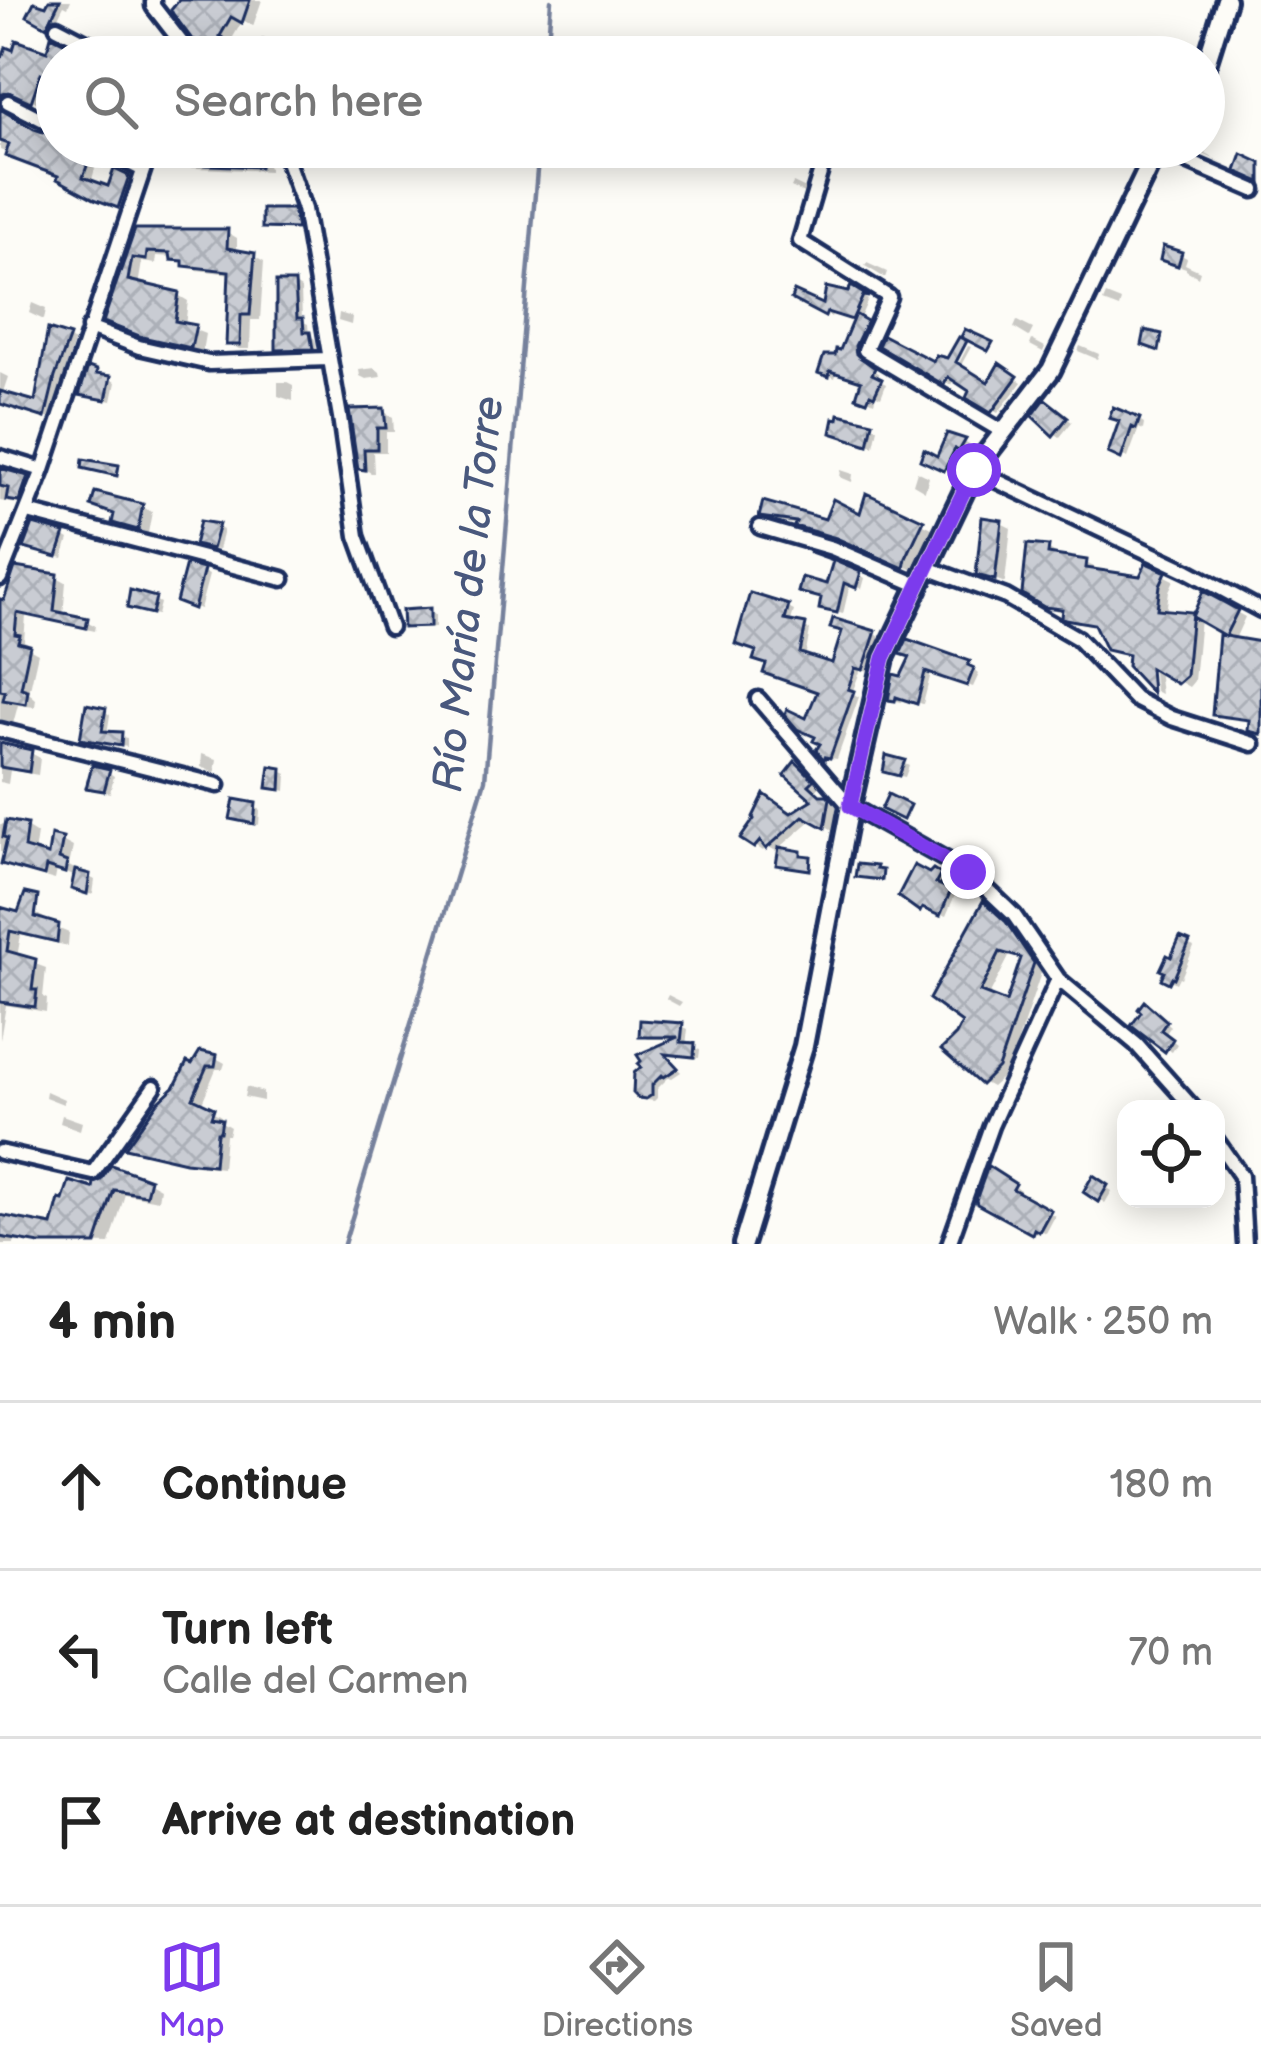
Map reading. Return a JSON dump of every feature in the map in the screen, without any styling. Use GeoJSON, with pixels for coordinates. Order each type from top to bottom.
{"type":"FeatureCollection","features":[{"type":"Feature","properties":{"kind":"main road"},"geometry":{"type":"LineString","coordinates":[[1215,36],[1226,0]]}},
{"type":"Feature","properties":{"kind":"main road"},"geometry":{"type":"LineString","coordinates":[[743,1244],[804,1046],[884,658],[974,470],[1051,370],[1147,168]]}},
{"type":"Feature","properties":{"kind":"street"},"geometry":{"type":"LineString","coordinates":[[152,2],[173,36]]}},
{"type":"Feature","properties":{"kind":"street"},"geometry":{"type":"LineString","coordinates":[[57,27],[74,36]]}},
{"type":"Feature","properties":{"kind":"street"},"geometry":{"type":"LineString","coordinates":[[8,102],[36,116]]}},
{"type":"Feature","properties":{"kind":"street"},"geometry":{"type":"LineString","coordinates":[[0,578],[43,470],[143,170],[139,168]]}},
{"type":"Feature","properties":{"kind":"street"},"geometry":{"type":"LineString","coordinates":[[290,168],[304,208],[356,536],[390,626]]}},
{"type":"Feature","properties":{"kind":"street"},"geometry":{"type":"LineString","coordinates":[[822,168],[800,241],[890,297],[865,350],[1004,432]]}},
{"type":"Feature","properties":{"kind":"street"},"geometry":{"type":"LineString","coordinates":[[1204,168],[1254,190]]}},
{"type":"Feature","properties":{"kind":"street"},"geometry":{"type":"LineString","coordinates":[[89,328],[139,347],[209,363],[328,359]]}},
{"type":"Feature","properties":{"kind":"street"},"geometry":{"type":"LineString","coordinates":[[0,457],[43,470]]}},
{"type":"Feature","properties":{"kind":"street"},"geometry":{"type":"LineString","coordinates":[[974,470],[1261,610]]}},
{"type":"Feature","properties":{"kind":"street"},"geometry":{"type":"LineString","coordinates":[[28,512],[283,579]]}},
{"type":"Feature","properties":{"kind":"street"},"geometry":{"type":"LineString","coordinates":[[760,526],[832,548],[918,585]]}},
{"type":"Feature","properties":{"kind":"street"},"geometry":{"type":"LineString","coordinates":[[925,567],[1006,597],[1077,638],[1135,699],[1172,718],[1253,744]]}},
{"type":"Feature","properties":{"kind":"street"},"geometry":{"type":"LineString","coordinates":[[758,699],[850,806],[968,872],[1014,916],[1058,979],[1136,1044],[1186,1100]]}},
{"type":"Feature","properties":{"kind":"street"},"geometry":{"type":"LineString","coordinates":[[0,730],[218,784]]}},
{"type":"Feature","properties":{"kind":"street"},"geometry":{"type":"LineString","coordinates":[[949,1244],[991,1126],[1058,979]]}},
{"type":"Feature","properties":{"kind":"street"},"geometry":{"type":"LineString","coordinates":[[0,1152],[93,1173],[154,1087]]}},
{"type":"Feature","properties":{"kind":"street"},"geometry":{"type":"LineString","coordinates":[[1225,1153],[1241,1176],[1245,1244]]}},
{"type":"Feature","properties":{"kind":"building"},"geometry":{"type":"Polygon","coordinates":[[[49,0],[60,0],[47,27],[27,16],[34,2],[46,6],[49,0]]]}},
{"type":"Feature","properties":{"kind":"building"},"geometry":{"type":"Polygon","coordinates":[[[179,0],[250,0],[242,23],[231,17],[220,36],[190,36],[171,10],[179,0]]]}},
{"type":"Feature","properties":{"kind":"building"},"geometry":{"type":"Polygon","coordinates":[[[16,40],[36,47],[36,88],[31,102],[9,92],[0,95],[0,56],[6,47],[13,50],[16,40]]]}},
{"type":"Feature","properties":{"kind":"building"},"geometry":{"type":"Polygon","coordinates":[[[0,109],[36,130],[36,168],[5,156],[9,144],[0,141],[0,109]]]}},
{"type":"Feature","properties":{"kind":"building"},"geometry":{"type":"Polygon","coordinates":[[[1242,154],[1261,163],[1261,182],[1236,171],[1242,154]]]}},
{"type":"Feature","properties":{"kind":"building"},"geometry":{"type":"Polygon","coordinates":[[[37,168],[86,168],[83,177],[108,186],[114,169],[129,176],[118,208],[37,168]]]}},
{"type":"Feature","properties":{"kind":"building"},"geometry":{"type":"Polygon","coordinates":[[[262,209],[293,209],[297,229],[262,228],[262,209]]]}},
{"type":"Feature","properties":{"kind":"building"},"geometry":{"type":"Polygon","coordinates":[[[135,229],[228,229],[227,248],[255,253],[250,315],[241,315],[240,345],[226,345],[229,271],[183,266],[183,261],[171,260],[170,253],[147,252],[146,260],[132,258],[128,280],[179,292],[175,321],[196,325],[191,348],[103,322],[135,229]]]}},
{"type":"Feature","properties":{"kind":"building"},"geometry":{"type":"Polygon","coordinates":[[[1163,246],[1182,252],[1178,266],[1160,260],[1163,246]]]}},
{"type":"Feature","properties":{"kind":"building"},"geometry":{"type":"Polygon","coordinates":[[[276,282],[295,282],[297,318],[303,318],[313,349],[276,350],[276,282]]]}},
{"type":"Feature","properties":{"kind":"building"},"geometry":{"type":"Polygon","coordinates":[[[851,286],[869,297],[863,296],[852,320],[827,312],[825,317],[791,299],[794,291],[823,304],[826,287],[848,292],[851,286]]]}},
{"type":"Feature","properties":{"kind":"building"},"geometry":{"type":"Polygon","coordinates":[[[855,314],[867,321],[856,354],[882,379],[867,401],[856,397],[861,381],[830,371],[829,377],[818,373],[824,355],[840,350],[855,314]]]}},
{"type":"Feature","properties":{"kind":"building"},"geometry":{"type":"Polygon","coordinates":[[[48,329],[70,336],[45,418],[0,404],[0,391],[35,401],[48,329]]]}},
{"type":"Feature","properties":{"kind":"building"},"geometry":{"type":"Polygon","coordinates":[[[965,329],[993,342],[988,351],[961,337],[965,329]]]}},
{"type":"Feature","properties":{"kind":"building"},"geometry":{"type":"Polygon","coordinates":[[[1145,330],[1162,334],[1159,351],[1142,345],[1145,330]]]}},
{"type":"Feature","properties":{"kind":"building"},"geometry":{"type":"Polygon","coordinates":[[[883,335],[933,361],[936,355],[947,358],[959,337],[967,341],[956,362],[988,382],[999,363],[1018,376],[991,413],[966,398],[969,391],[948,377],[944,385],[878,346],[883,335]]]}},
{"type":"Feature","properties":{"kind":"building"},"geometry":{"type":"Polygon","coordinates":[[[88,367],[97,370],[96,374],[111,376],[106,400],[79,395],[88,367]]]}},
{"type":"Feature","properties":{"kind":"building"},"geometry":{"type":"Polygon","coordinates":[[[1045,399],[1068,417],[1053,436],[1032,416],[1045,399]]]}},
{"type":"Feature","properties":{"kind":"building"},"geometry":{"type":"Polygon","coordinates":[[[1113,407],[1140,418],[1121,459],[1108,453],[1119,421],[1109,418],[1113,407]]]}},
{"type":"Feature","properties":{"kind":"building"},"geometry":{"type":"Polygon","coordinates":[[[384,408],[386,428],[377,428],[377,449],[364,449],[365,470],[358,469],[349,409],[384,408]]]}},
{"type":"Feature","properties":{"kind":"building"},"geometry":{"type":"Polygon","coordinates":[[[839,414],[873,422],[868,445],[831,433],[839,414]]]}},
{"type":"Feature","properties":{"kind":"building"},"geometry":{"type":"Polygon","coordinates":[[[947,433],[966,439],[944,471],[920,460],[924,449],[937,456],[947,433]]]}},
{"type":"Feature","properties":{"kind":"building"},"geometry":{"type":"Polygon","coordinates":[[[83,459],[119,465],[117,476],[82,468],[83,459]]]}},
{"type":"Feature","properties":{"kind":"building"},"geometry":{"type":"Polygon","coordinates":[[[0,468],[28,476],[19,502],[6,500],[8,488],[0,486],[0,468]]]}},
{"type":"Feature","properties":{"kind":"building"},"geometry":{"type":"Polygon","coordinates":[[[95,492],[143,504],[138,530],[112,523],[114,514],[91,506],[95,492]]]}},
{"type":"Feature","properties":{"kind":"building"},"geometry":{"type":"Polygon","coordinates":[[[866,493],[924,520],[904,568],[836,538],[794,526],[796,522],[759,517],[763,501],[825,519],[833,499],[860,513],[866,493]]]}},
{"type":"Feature","properties":{"kind":"building"},"geometry":{"type":"Polygon","coordinates":[[[982,517],[1002,520],[995,580],[976,575],[982,517]]]}},
{"type":"Feature","properties":{"kind":"building"},"geometry":{"type":"Polygon","coordinates":[[[200,521],[219,524],[212,549],[194,545],[200,521]]]}},
{"type":"Feature","properties":{"kind":"building"},"geometry":{"type":"Polygon","coordinates":[[[33,524],[65,533],[57,557],[24,548],[33,524]]]}},
{"type":"Feature","properties":{"kind":"building"},"geometry":{"type":"Polygon","coordinates":[[[1027,544],[1049,546],[1048,554],[1087,560],[1086,568],[1140,576],[1146,563],[1166,572],[1157,609],[1192,612],[1186,676],[1177,684],[1150,668],[1152,693],[1127,666],[1128,655],[1106,650],[1094,624],[1065,619],[1062,609],[1044,607],[1022,594],[1027,544]]]}},
{"type":"Feature","properties":{"kind":"building"},"geometry":{"type":"Polygon","coordinates":[[[808,552],[828,558],[861,572],[856,588],[844,583],[837,613],[819,609],[821,598],[798,592],[802,577],[826,584],[833,561],[808,552]]]}},
{"type":"Feature","properties":{"kind":"building"},"geometry":{"type":"Polygon","coordinates":[[[186,564],[204,569],[194,609],[176,602],[186,564]]]}},
{"type":"Feature","properties":{"kind":"building"},"geometry":{"type":"Polygon","coordinates":[[[15,567],[58,574],[54,611],[88,618],[86,628],[17,613],[18,642],[30,645],[21,688],[28,690],[26,704],[3,700],[5,691],[0,690],[0,599],[4,600],[15,567]]]}},
{"type":"Feature","properties":{"kind":"building"},"geometry":{"type":"Polygon","coordinates":[[[130,590],[156,597],[152,614],[127,608],[130,590]]]}},
{"type":"Feature","properties":{"kind":"building"},"geometry":{"type":"Polygon","coordinates":[[[1203,591],[1238,610],[1225,636],[1192,617],[1203,591]]]}},
{"type":"Feature","properties":{"kind":"building"},"geometry":{"type":"Polygon","coordinates":[[[750,593],[789,605],[785,620],[806,624],[800,653],[832,663],[842,631],[830,628],[833,618],[876,631],[863,670],[855,668],[848,689],[854,691],[830,758],[824,760],[816,750],[820,744],[813,741],[815,737],[797,729],[785,715],[787,709],[806,718],[817,692],[763,673],[766,664],[753,660],[756,651],[735,644],[750,593]]]}},
{"type":"Feature","properties":{"kind":"building"},"geometry":{"type":"Polygon","coordinates":[[[430,608],[430,627],[403,628],[402,610],[430,608]]]}},
{"type":"Feature","properties":{"kind":"building"},"geometry":{"type":"Polygon","coordinates":[[[1219,635],[1261,642],[1261,734],[1248,731],[1249,720],[1212,715],[1219,635]]]}},
{"type":"Feature","properties":{"kind":"building"},"geometry":{"type":"Polygon","coordinates":[[[907,639],[970,661],[968,665],[974,668],[967,686],[925,672],[917,704],[896,697],[888,700],[893,674],[901,676],[910,657],[900,654],[907,639]]]}},
{"type":"Feature","properties":{"kind":"building"},"geometry":{"type":"Polygon","coordinates":[[[86,704],[106,708],[102,731],[122,732],[121,746],[80,739],[86,704]]]}},
{"type":"Feature","properties":{"kind":"building"},"geometry":{"type":"Polygon","coordinates":[[[0,743],[32,750],[29,772],[0,767],[0,743]]]}},
{"type":"Feature","properties":{"kind":"building"},"geometry":{"type":"Polygon","coordinates":[[[886,755],[905,760],[899,776],[883,772],[886,755]]]}},
{"type":"Feature","properties":{"kind":"building"},"geometry":{"type":"Polygon","coordinates":[[[795,761],[814,780],[809,785],[830,798],[825,828],[803,816],[766,849],[760,841],[754,848],[740,839],[764,794],[791,813],[812,800],[784,775],[795,761]]]}},
{"type":"Feature","properties":{"kind":"building"},"geometry":{"type":"Polygon","coordinates":[[[92,765],[110,769],[104,791],[86,788],[92,765]]]}},
{"type":"Feature","properties":{"kind":"building"},"geometry":{"type":"Polygon","coordinates":[[[270,766],[282,768],[281,790],[267,788],[270,766]]]}},
{"type":"Feature","properties":{"kind":"building"},"geometry":{"type":"Polygon","coordinates":[[[888,794],[910,805],[903,820],[881,809],[888,794]]]}},
{"type":"Feature","properties":{"kind":"building"},"geometry":{"type":"Polygon","coordinates":[[[234,799],[256,803],[254,824],[230,819],[234,799]]]}},
{"type":"Feature","properties":{"kind":"building"},"geometry":{"type":"Polygon","coordinates":[[[6,820],[27,824],[24,848],[48,855],[51,835],[63,838],[59,859],[67,862],[65,873],[46,867],[44,876],[1,864],[6,820]]]}},
{"type":"Feature","properties":{"kind":"building"},"geometry":{"type":"Polygon","coordinates":[[[779,847],[811,856],[810,870],[776,865],[779,847]]]}},
{"type":"Feature","properties":{"kind":"building"},"geometry":{"type":"Polygon","coordinates":[[[857,864],[877,866],[883,870],[882,880],[855,877],[857,864]]]}},
{"type":"Feature","properties":{"kind":"building"},"geometry":{"type":"Polygon","coordinates":[[[914,865],[941,874],[936,883],[951,890],[940,916],[922,908],[920,912],[898,896],[914,865]]]}},
{"type":"Feature","properties":{"kind":"building"},"geometry":{"type":"Polygon","coordinates":[[[75,870],[90,874],[87,894],[71,889],[75,870]]]}},
{"type":"Feature","properties":{"kind":"building"},"geometry":{"type":"Polygon","coordinates":[[[25,893],[38,896],[35,917],[59,924],[57,942],[10,931],[7,951],[36,959],[35,1007],[0,1002],[0,907],[18,912],[25,893]]]}},
{"type":"Feature","properties":{"kind":"building"},"geometry":{"type":"Polygon","coordinates":[[[983,901],[1006,922],[1034,963],[998,1068],[981,1085],[941,1050],[962,1023],[929,999],[983,901]],[[1000,952],[980,992],[1006,1002],[1021,958],[1000,952]]]}},
{"type":"Feature","properties":{"kind":"building"},"geometry":{"type":"Polygon","coordinates":[[[1180,937],[1190,941],[1169,983],[1161,979],[1164,972],[1160,970],[1180,937]]]}},
{"type":"Feature","properties":{"kind":"building"},"geometry":{"type":"Polygon","coordinates":[[[1144,1001],[1167,1021],[1161,1030],[1173,1039],[1165,1052],[1131,1026],[1144,1001]]]}},
{"type":"Feature","properties":{"kind":"building"},"geometry":{"type":"Polygon","coordinates":[[[640,1020],[683,1023],[681,1042],[695,1043],[694,1057],[665,1054],[678,1068],[662,1075],[646,1099],[633,1093],[634,1073],[641,1067],[637,1055],[678,1037],[639,1037],[640,1020]]]}},
{"type":"Feature","properties":{"kind":"building"},"geometry":{"type":"Polygon","coordinates":[[[200,1051],[217,1055],[215,1066],[207,1066],[193,1098],[214,1108],[211,1117],[222,1119],[214,1165],[125,1148],[175,1086],[187,1062],[192,1064],[200,1051]]]}},
{"type":"Feature","properties":{"kind":"building"},"geometry":{"type":"Polygon","coordinates":[[[111,1165],[150,1179],[146,1195],[114,1190],[96,1244],[40,1244],[0,1237],[0,1215],[52,1225],[69,1181],[93,1188],[111,1165]]]}},
{"type":"Feature","properties":{"kind":"building"},"geometry":{"type":"Polygon","coordinates":[[[988,1166],[1016,1184],[1013,1189],[1051,1210],[1039,1232],[1034,1229],[1032,1234],[977,1204],[988,1166]]]}},
{"type":"Feature","properties":{"kind":"building"},"geometry":{"type":"Polygon","coordinates":[[[1093,1175],[1108,1185],[1098,1202],[1083,1192],[1093,1175]]]}},
{"type":"Feature","properties":{"kind":"waterway","name":"Río María de la Torre"},"geometry":{"type":"LineString","coordinates":[[548,36],[551,0]]}},
{"type":"Feature","properties":{"kind":"waterway","name":"Río María de la Torre"},"geometry":{"type":"LineString","coordinates":[[344,1244],[485,780],[537,168]]}},
{"type":"Feature","properties":{"kind":"route"},"geometry":{"type":"LineString","coordinates":[[968,872],[850,806],[884,658],[974,470]]}}]}
